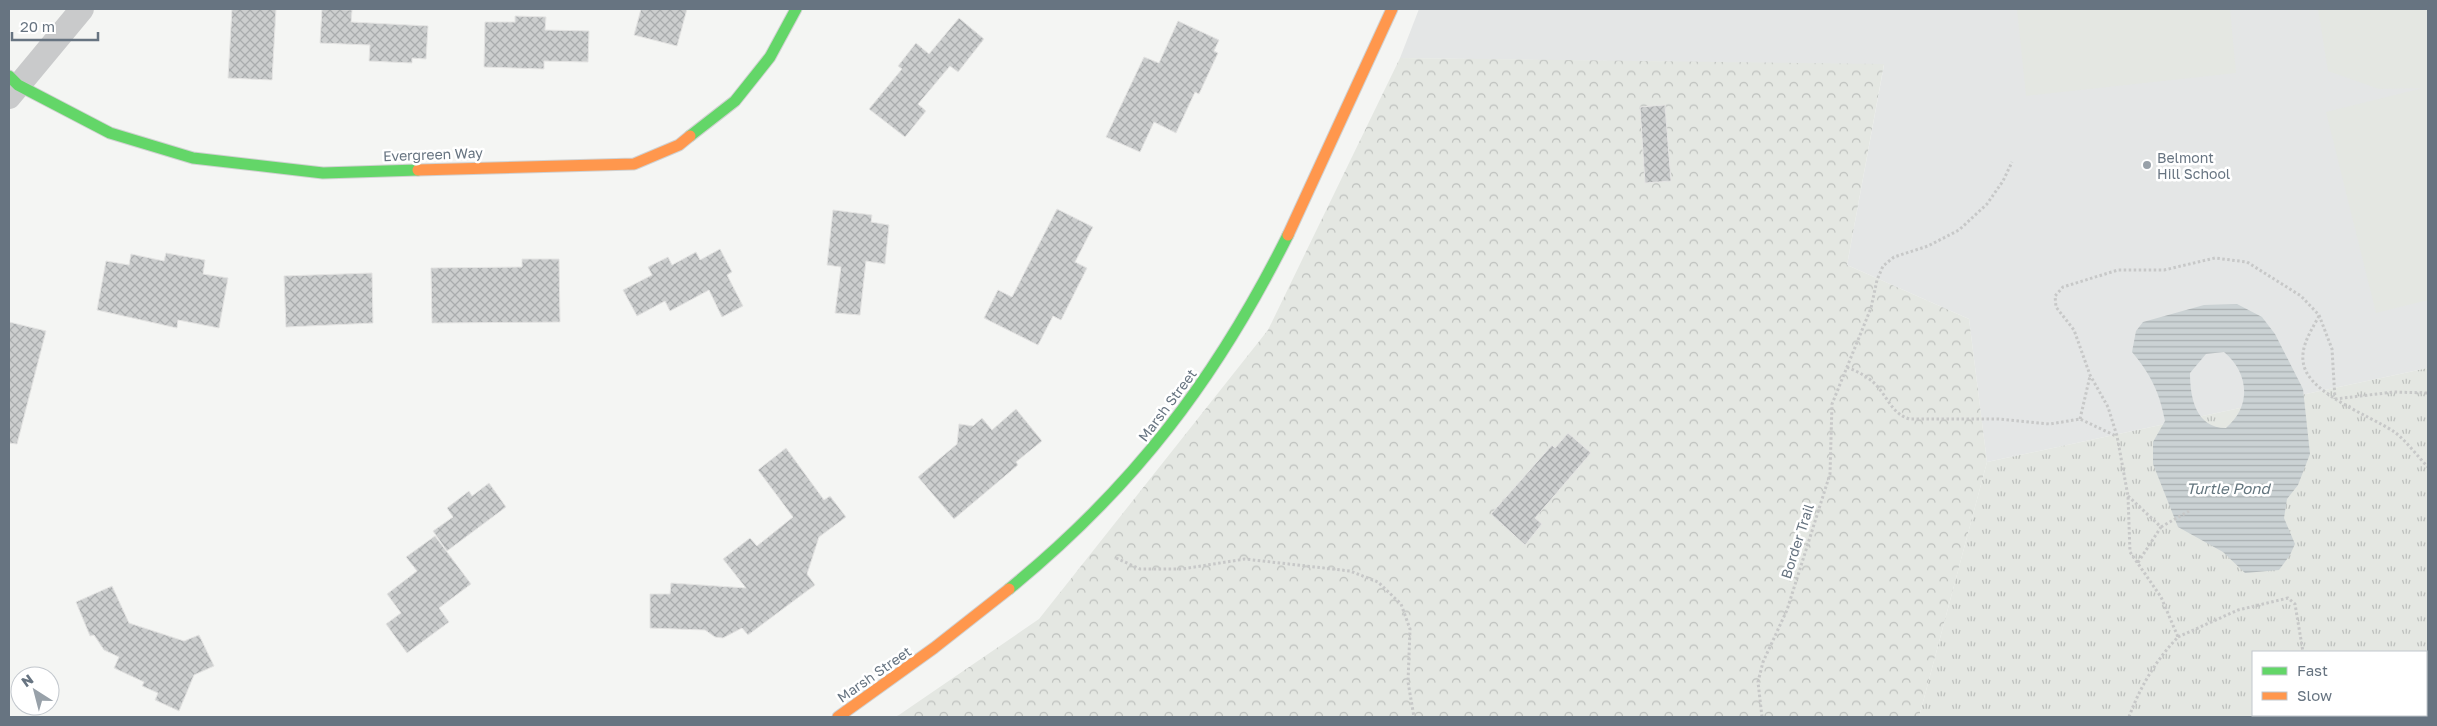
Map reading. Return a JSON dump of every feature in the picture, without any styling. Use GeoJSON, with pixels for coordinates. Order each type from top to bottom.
{"type":"FeatureCollection","features":[{"type":"Feature","properties":{"kind":"street"},"geometry":{"type":"LineString","coordinates":[[12,86],[82,9]]}},
{"type":"Feature","properties":{"kind":"street","name":"Evergreen Way"},"geometry":{"type":"LineString","coordinates":[[12,86],[110,133],[193,158],[323,173],[634,164],[679,145],[735,101],[770,57],[796,9]]}},
{"type":"Feature","properties":{"kind":"street","name":"Marsh Street"},"geometry":{"type":"LineString","coordinates":[[838,717],[932,652],[1042,563],[1091,516],[1158,444],[1218,362],[1267,274],[1392,9]]}},
{"type":"Feature","properties":{"kind":"path","name":"Border Trail"},"geometry":{"type":"LineString","coordinates":[[1762,717],[1758,699],[1763,662],[1787,610],[1830,474],[1832,404],[1871,308],[1877,280],[1883,266],[1894,257],[1928,246],[1959,230],[1988,204],[2003,181],[2012,162]]}},
{"type":"Feature","properties":{"kind":"path"},"geometry":{"type":"LineString","coordinates":[[2178,637],[2160,597],[2130,552],[2128,496],[2117,436],[2108,407],[2090,375],[2074,330],[2056,306],[2055,296],[2063,287],[2118,270],[2164,270],[2215,258],[2247,262],[2301,296],[2319,315],[2332,349],[2335,400]]}},
{"type":"Feature","properties":{"kind":"path"},"geometry":{"type":"LineString","coordinates":[[2319,315],[2303,348],[2304,368],[2317,385],[2335,400],[2394,432],[2428,467]]}},
{"type":"Feature","properties":{"kind":"path"},"geometry":{"type":"LineString","coordinates":[[1847,367],[1866,376],[1877,386],[1895,411],[1901,416],[1910,419],[1999,419],[2050,424],[2080,419],[2117,436]]}},
{"type":"Feature","properties":{"kind":"path"},"geometry":{"type":"LineString","coordinates":[[2080,419],[2090,375]]}},
{"type":"Feature","properties":{"kind":"path"},"geometry":{"type":"LineString","coordinates":[[2335,400],[2394,392],[2428,393]]}},
{"type":"Feature","properties":{"kind":"path"},"geometry":{"type":"LineString","coordinates":[[2128,496],[2161,527]]}},
{"type":"Feature","properties":{"kind":"path"},"geometry":{"type":"LineString","coordinates":[[2137,564],[2161,527],[2189,511]]}},
{"type":"Feature","properties":{"kind":"path"},"geometry":{"type":"LineString","coordinates":[[1116,558],[1140,568],[1182,569],[1245,559],[1350,571],[1378,582],[1401,604],[1410,630],[1408,682],[1414,717]]}},
{"type":"Feature","properties":{"kind":"path"},"geometry":{"type":"LineString","coordinates":[[2129,717],[2137,696],[2162,654],[2178,637],[2238,610],[2288,598],[2295,604],[2303,651]]}},
{"type":"Feature","properties":{"kind":"shaded area","name":"Belmont Hill School"},"geometry":{"type":"Polygon","coordinates":[[[1419,9],[2428,9],[2428,368],[1987,462],[1969,319],[1847,265],[1884,65],[1400,58],[1419,9]]]}},
{"type":"Feature","properties":{"kind":"green space"},"geometry":{"type":"Polygon","coordinates":[[[2017,9],[2230,9],[2236,73],[2026,96],[2017,9]]]}},
{"type":"Feature","properties":{"kind":"green space"},"geometry":{"type":"Polygon","coordinates":[[[2318,9],[2428,9],[2428,300],[2376,313],[2326,112],[2423,88],[2379,89],[2328,71],[2318,9]]]}},
{"type":"Feature","properties":{"kind":"green space"},"geometry":{"type":"Polygon","coordinates":[[[1400,58],[1884,64],[1847,265],[1969,319],[1987,462],[1919,717],[896,717],[1039,619],[1268,330],[1400,58]]]}},
{"type":"Feature","properties":{"kind":"green space"},"geometry":{"type":"Polygon","coordinates":[[[2428,368],[2428,717],[1919,717],[1987,462],[2428,368]]]}},
{"type":"Feature","properties":{"kind":"water","name":"Turtle Pond"},"geometry":{"type":"Polygon","coordinates":[[[2237,304],[2262,317],[2275,334],[2303,389],[2310,454],[2298,485],[2287,499],[2284,518],[2295,544],[2290,555],[2279,570],[2245,573],[2223,552],[2178,527],[2153,464],[2153,442],[2165,421],[2153,384],[2132,352],[2136,331],[2143,322],[2204,305],[2237,304]],[[2224,352],[2206,354],[2190,373],[2191,392],[2197,410],[2201,417],[2216,427],[2226,428],[2240,410],[2243,400],[2242,379],[2239,370],[2224,352]]]}},
{"type":"Feature","properties":{"kind":"building"},"geometry":{"type":"Polygon","coordinates":[[[232,9],[276,9],[272,80],[228,78],[232,9]]]}},
{"type":"Feature","properties":{"kind":"building"},"geometry":{"type":"Polygon","coordinates":[[[322,9],[352,10],[351,22],[428,26],[426,59],[412,58],[412,63],[369,61],[370,45],[320,43],[322,9]]]}},
{"type":"Feature","properties":{"kind":"building"},"geometry":{"type":"Polygon","coordinates":[[[641,9],[687,9],[677,46],[634,35],[641,9]]]}},
{"type":"Feature","properties":{"kind":"building"},"geometry":{"type":"Polygon","coordinates":[[[515,16],[546,17],[545,30],[589,31],[588,62],[544,61],[544,69],[484,67],[485,22],[515,22],[515,16]]]}},
{"type":"Feature","properties":{"kind":"building"},"geometry":{"type":"Polygon","coordinates":[[[959,18],[984,39],[958,72],[950,66],[918,104],[926,111],[905,137],[869,109],[902,69],[898,66],[916,43],[929,54],[959,18]]]}},
{"type":"Feature","properties":{"kind":"building"},"geometry":{"type":"Polygon","coordinates":[[[1178,21],[1219,40],[1214,51],[1218,53],[1199,94],[1195,92],[1176,133],[1154,122],[1140,152],[1106,137],[1144,57],[1159,63],[1178,21]]]}},
{"type":"Feature","properties":{"kind":"building"},"geometry":{"type":"Polygon","coordinates":[[[1665,105],[1671,181],[1645,183],[1640,107],[1665,105]]]}},
{"type":"Feature","properties":{"kind":"building"},"geometry":{"type":"Polygon","coordinates":[[[1057,209],[1093,227],[1075,262],[1087,268],[1061,320],[1053,316],[1038,345],[984,318],[998,290],[1012,297],[1057,209]]]}},
{"type":"Feature","properties":{"kind":"building"},"geometry":{"type":"Polygon","coordinates":[[[833,210],[872,215],[871,222],[889,225],[885,264],[866,261],[860,315],[835,313],[841,267],[827,265],[833,210]]]}},
{"type":"Feature","properties":{"kind":"building"},"geometry":{"type":"Polygon","coordinates":[[[720,249],[732,272],[727,275],[743,306],[722,317],[709,290],[670,311],[665,301],[637,316],[623,290],[652,275],[648,267],[668,257],[672,265],[696,252],[700,260],[720,249]]]}},
{"type":"Feature","properties":{"kind":"building"},"geometry":{"type":"Polygon","coordinates":[[[166,253],[205,260],[203,274],[228,278],[219,328],[178,320],[177,328],[97,310],[106,261],[129,265],[131,254],[164,261],[166,253]]]}},
{"type":"Feature","properties":{"kind":"building"},"geometry":{"type":"Polygon","coordinates":[[[522,259],[559,259],[560,322],[432,323],[431,268],[522,267],[522,259]]]}},
{"type":"Feature","properties":{"kind":"building"},"geometry":{"type":"Polygon","coordinates":[[[372,273],[373,323],[286,327],[284,276],[372,273]]]}},
{"type":"Feature","properties":{"kind":"building"},"geometry":{"type":"Polygon","coordinates":[[[9,322],[46,331],[17,444],[9,443],[9,322]]]}},
{"type":"Feature","properties":{"kind":"building"},"geometry":{"type":"Polygon","coordinates":[[[1016,409],[1042,441],[1016,462],[1018,465],[954,519],[918,477],[957,444],[959,424],[973,426],[982,418],[992,430],[1016,409]]]}},
{"type":"Feature","properties":{"kind":"building"},"geometry":{"type":"Polygon","coordinates":[[[1568,433],[1591,453],[1535,518],[1542,524],[1525,545],[1491,514],[1552,445],[1555,448],[1568,433]]]}},
{"type":"Feature","properties":{"kind":"building"},"geometry":{"type":"Polygon","coordinates":[[[786,448],[824,500],[830,496],[846,517],[819,537],[807,574],[815,585],[748,635],[742,628],[723,638],[715,637],[705,630],[650,628],[650,594],[670,594],[671,583],[746,588],[723,559],[750,538],[757,546],[793,517],[758,470],[786,448]]]}},
{"type":"Feature","properties":{"kind":"building"},"geometry":{"type":"Polygon","coordinates":[[[489,483],[506,507],[447,551],[433,531],[453,517],[447,508],[469,491],[472,496],[489,483]]]}},
{"type":"Feature","properties":{"kind":"building"},"geometry":{"type":"Polygon","coordinates":[[[435,536],[471,584],[439,608],[449,622],[407,653],[386,624],[401,613],[387,594],[417,571],[406,557],[435,536]]]}},
{"type":"Feature","properties":{"kind":"building"},"geometry":{"type":"Polygon","coordinates":[[[112,586],[129,623],[184,641],[199,635],[214,666],[194,675],[179,711],[155,700],[158,693],[142,686],[144,682],[114,668],[119,657],[104,650],[94,635],[90,636],[76,602],[112,586]]]}},
{"type":"Feature","properties":{"kind":"traffic: fast"},"geometry":{"type":"LineString","coordinates":[[690,136],[735,101],[770,57],[796,9]]}},
{"type":"Feature","properties":{"kind":"traffic: fast"},"geometry":{"type":"LineString","coordinates":[[9,76],[18,85],[110,133],[193,158],[323,173],[418,170]]}},
{"type":"Feature","properties":{"kind":"traffic: fast"},"geometry":{"type":"LineString","coordinates":[[1009,589],[1095,511],[1168,428],[1232,337],[1288,235]]}},
{"type":"Feature","properties":{"kind":"traffic: slow"},"geometry":{"type":"LineString","coordinates":[[1288,235],[1392,9]]}},
{"type":"Feature","properties":{"kind":"traffic: slow"},"geometry":{"type":"LineString","coordinates":[[418,170],[634,164],[679,145],[690,136]]}},
{"type":"Feature","properties":{"kind":"traffic: slow"},"geometry":{"type":"LineString","coordinates":[[838,717],[934,648],[1009,589]]}},
{"type":"Feature","properties":{"kind":"place","name":"Belmont Hill School"},"geometry":{"type":"Point","coordinates":[2147,165]}}]}
